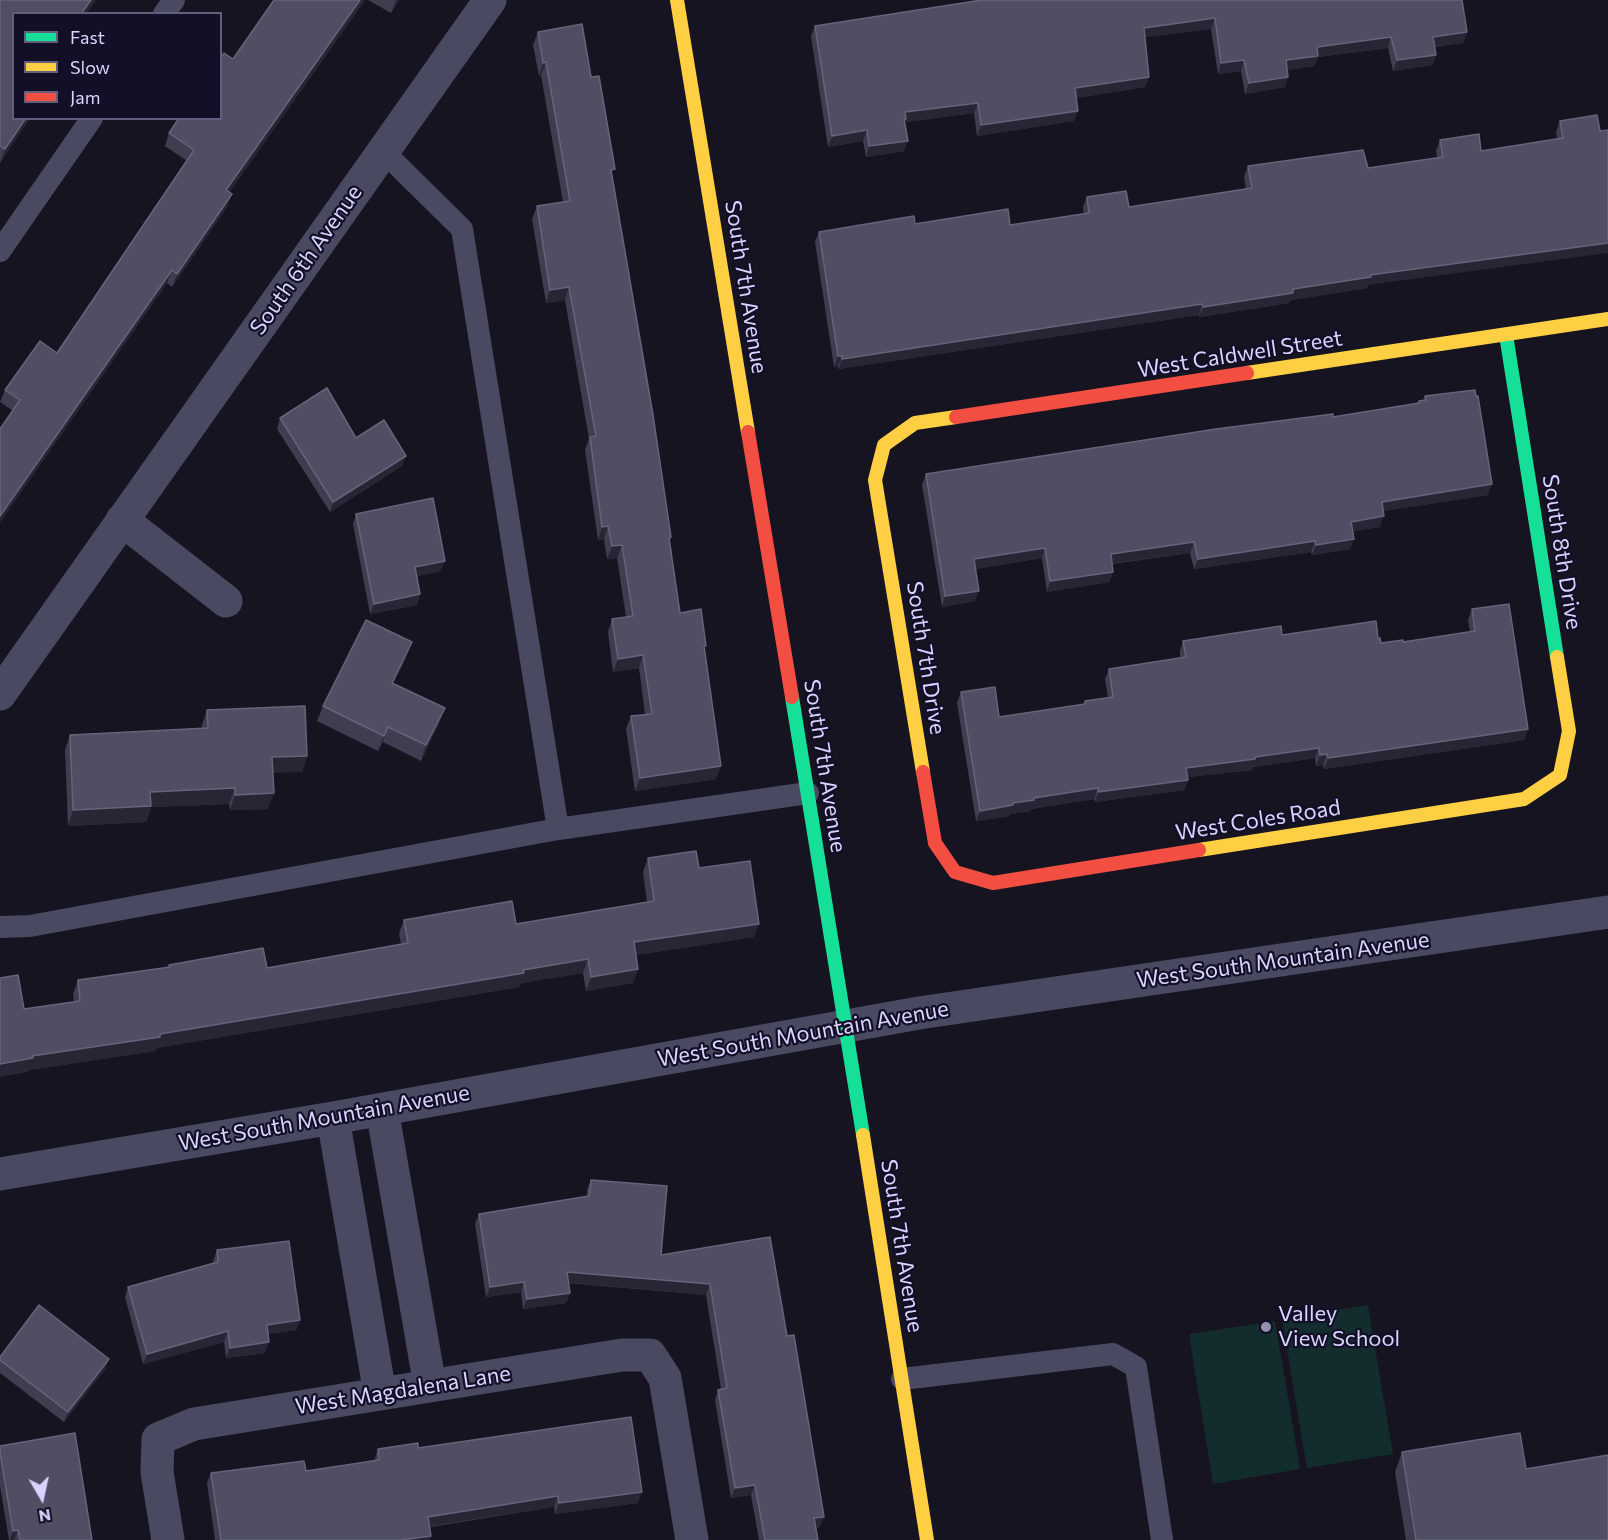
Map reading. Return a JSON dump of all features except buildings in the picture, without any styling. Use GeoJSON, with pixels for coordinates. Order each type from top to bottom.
{"type":"FeatureCollection","features":[{"type":"Feature","properties":{"kind":"street","name":"South 6th Avenue"},"geometry":{"type":"LineString","coordinates":[[4,678],[122,520],[490,0]]}},
{"type":"Feature","properties":{"kind":"street","name":"South 7th Avenue"},"geometry":{"type":"LineString","coordinates":[[677,0],[808,793],[927,1540]]}},
{"type":"Feature","properties":{"kind":"street","name":"West Caldwell Street"},"geometry":{"type":"LineString","coordinates":[[885,445],[915,423],[1608,319]]}},
{"type":"Feature","properties":{"kind":"street","name":"South 8th Drive"},"geometry":{"type":"LineString","coordinates":[[1506,335],[1569,731],[1560,775]]}},
{"type":"Feature","properties":{"kind":"street","name":"South 7th Drive"},"geometry":{"type":"LineString","coordinates":[[885,445],[875,480],[935,843],[956,872]]}},
{"type":"Feature","properties":{"kind":"street"},"geometry":{"type":"LineString","coordinates":[[122,520],[226,601]]}},
{"type":"Feature","properties":{"kind":"street","name":"West Coles Road"},"geometry":{"type":"LineString","coordinates":[[956,872],[993,883],[1512,801],[1524,799],[1560,775]]}},
{"type":"Feature","properties":{"kind":"street","name":"West South Mountain Avenue"},"geometry":{"type":"LineString","coordinates":[[0,1174],[333,1118],[931,1011],[1608,912]]}},
{"type":"Feature","properties":{"kind":"street"},"geometry":{"type":"LineString","coordinates":[[382,1109],[430,1386]]}},
{"type":"Feature","properties":{"kind":"street"},"geometry":{"type":"LineString","coordinates":[[333,1118],[380,1394]]}},
{"type":"Feature","properties":{"kind":"street"},"geometry":{"type":"LineString","coordinates":[[362,1285],[411,1276]]}},
{"type":"Feature","properties":{"kind":"street","name":"West Magdalena Lane"},"geometry":{"type":"LineString","coordinates":[[168,1540],[157,1472],[158,1439],[194,1424],[622,1355],[650,1355],[665,1378],[692,1540]]}},
{"type":"Feature","properties":{"kind":"lane"},"geometry":{"type":"LineString","coordinates":[[0,251],[91,120]]}},
{"type":"Feature","properties":{"kind":"lane"},"geometry":{"type":"LineString","coordinates":[[383,151],[462,229],[558,829]]}},
{"type":"Feature","properties":{"kind":"lane"},"geometry":{"type":"LineString","coordinates":[[0,927],[30,926],[558,829],[808,793]]}},
{"type":"Feature","properties":{"kind":"lane"},"geometry":{"type":"LineString","coordinates":[[902,1379],[1113,1354],[1136,1367],[1162,1540]]}},
{"type":"Feature","properties":{"kind":"green space"},"geometry":{"type":"Polygon","coordinates":[[[1368,1305],[1393,1454],[1307,1468],[1282,1319],[1368,1305]]]}},
{"type":"Feature","properties":{"kind":"green space"},"geometry":{"type":"Polygon","coordinates":[[[1275,1321],[1300,1469],[1213,1484],[1189,1334],[1275,1321]]]}},
{"type":"Feature","properties":{"kind":"traffic: fast"},"geometry":{"type":"LineString","coordinates":[[1506,335],[1557,657]]}},
{"type":"Feature","properties":{"kind":"traffic: fast"},"geometry":{"type":"LineString","coordinates":[[792,697],[863,1135]]}},
{"type":"Feature","properties":{"kind":"traffic: slow"},"geometry":{"type":"LineString","coordinates":[[677,0],[748,432]]}},
{"type":"Feature","properties":{"kind":"traffic: slow"},"geometry":{"type":"LineString","coordinates":[[1247,373],[1608,319]]}},
{"type":"Feature","properties":{"kind":"traffic: slow"},"geometry":{"type":"LineString","coordinates":[[923,772],[875,480],[884,445],[915,423],[956,417]]}},
{"type":"Feature","properties":{"kind":"traffic: slow"},"geometry":{"type":"LineString","coordinates":[[1199,850],[1524,799],[1560,775],[1569,731],[1557,657]]}},
{"type":"Feature","properties":{"kind":"traffic: slow"},"geometry":{"type":"LineString","coordinates":[[863,1135],[927,1540]]}},
{"type":"Feature","properties":{"kind":"traffic: jam"},"geometry":{"type":"LineString","coordinates":[[956,417],[1247,373]]}},
{"type":"Feature","properties":{"kind":"traffic: jam"},"geometry":{"type":"LineString","coordinates":[[748,432],[792,697]]}},
{"type":"Feature","properties":{"kind":"traffic: jam"},"geometry":{"type":"LineString","coordinates":[[923,772],[935,843],[955,872],[993,883],[1199,850]]}},
{"type":"Feature","properties":{"kind":"place","name":"Valley View School"},"geometry":{"type":"Point","coordinates":[1266,1327]}}]}
